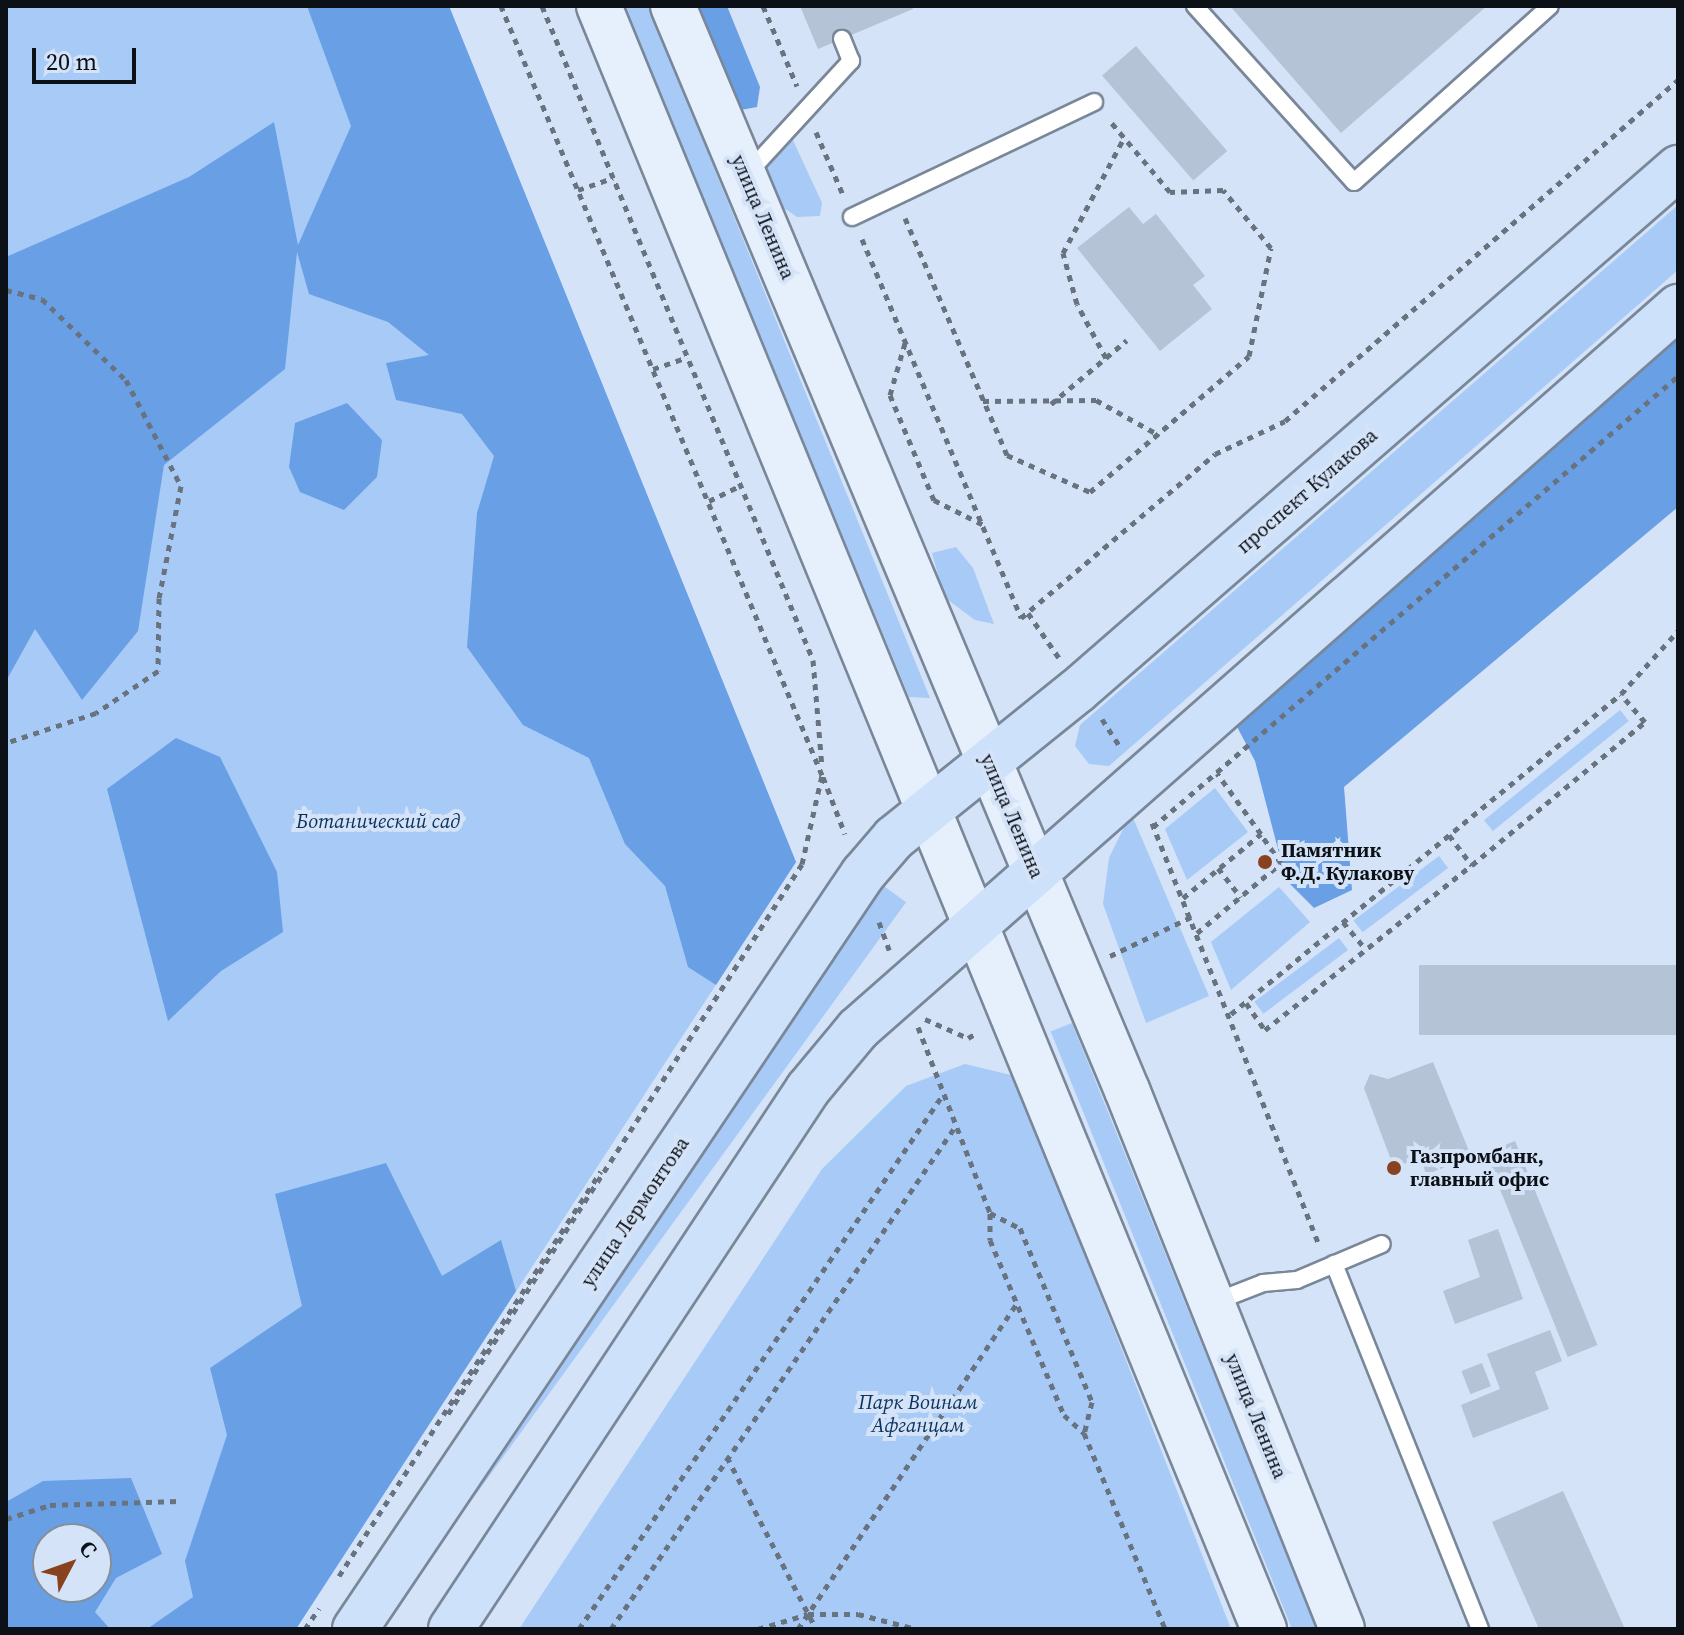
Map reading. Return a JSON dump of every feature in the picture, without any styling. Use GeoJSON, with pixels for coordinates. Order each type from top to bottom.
{"type":"FeatureCollection","features":[{"type":"Feature","properties":{"kind":"main road"},"geometry":{"type":"LineString","coordinates":[[599,6],[976,918],[1264,1629]]}},
{"type":"Feature","properties":{"kind":"main road","name":"улица Ленина"},"geometry":{"type":"LineString","coordinates":[[673,6],[1034,868],[1342,1629]]}},
{"type":"Feature","properties":{"kind":"main road","name":"проспект Кулакова"},"geometry":{"type":"LineString","coordinates":[[929,806],[989,760],[1678,168]]}},
{"type":"Feature","properties":{"kind":"main road"},"geometry":{"type":"LineString","coordinates":[[451,1629],[808,1089],[858,1029],[976,918],[1678,307]]}},
{"type":"Feature","properties":{"kind":"main road","name":"улица Лермонтова"},"geometry":{"type":"LineString","coordinates":[[334,1612],[863,874],[929,806]]}},
{"type":"Feature","properties":{"kind":"lane"},"geometry":{"type":"LineString","coordinates":[[1195,6],[1354,182],[1550,6]]}},
{"type":"Feature","properties":{"kind":"lane"},"geometry":{"type":"LineString","coordinates":[[746,176],[851,61],[842,39]]}},
{"type":"Feature","properties":{"kind":"lane"},"geometry":{"type":"LineString","coordinates":[[852,217],[896,199],[1094,102]]}},
{"type":"Feature","properties":{"kind":"lane"},"geometry":{"type":"LineString","coordinates":[[1211,1303],[1331,1266],[1382,1244]]}},
{"type":"Feature","properties":{"kind":"lane"},"geometry":{"type":"LineString","coordinates":[[1331,1266],[1480,1629]]}},
{"type":"Feature","properties":{"kind":"path"},"geometry":{"type":"LineString","coordinates":[[333,1590],[802,864],[822,775],[501,6]]}},
{"type":"Feature","properties":{"kind":"path"},"geometry":{"type":"LineString","coordinates":[[763,6],[1021,618],[1215,454],[1285,421],[1678,80]]}},
{"type":"Feature","properties":{"kind":"path"},"geometry":{"type":"LineString","coordinates":[[896,199],[1007,455],[1090,492],[1249,356],[1271,248],[1223,190],[1170,192],[1094,102]]}},
{"type":"Feature","properties":{"kind":"path"},"geometry":{"type":"LineString","coordinates":[[1106,358],[1077,304],[1063,253],[1124,138]]}},
{"type":"Feature","properties":{"kind":"path"},"geometry":{"type":"LineString","coordinates":[[578,190],[613,178]]}},
{"type":"Feature","properties":{"kind":"path"},"geometry":{"type":"LineString","coordinates":[[6,290],[42,299],[126,380],[181,486],[159,598],[158,671],[96,713],[6,743]]}},
{"type":"Feature","properties":{"kind":"path"},"geometry":{"type":"LineString","coordinates":[[1051,404],[1127,340]]}},
{"type":"Feature","properties":{"kind":"path"},"geometry":{"type":"LineString","coordinates":[[905,342],[890,395],[934,500],[983,525]]}},
{"type":"Feature","properties":{"kind":"path"},"geometry":{"type":"LineString","coordinates":[[653,369],[687,357]]}},
{"type":"Feature","properties":{"kind":"path"},"geometry":{"type":"LineString","coordinates":[[1153,827],[1678,376]]}},
{"type":"Feature","properties":{"kind":"path"},"geometry":{"type":"LineString","coordinates":[[983,401],[1051,404],[1096,400],[1159,435]]}},
{"type":"Feature","properties":{"kind":"path"},"geometry":{"type":"LineString","coordinates":[[709,501],[740,486]]}},
{"type":"Feature","properties":{"kind":"path"},"geometry":{"type":"LineString","coordinates":[[1028,613],[1064,664]]}},
{"type":"Feature","properties":{"kind":"path"},"geometry":{"type":"LineString","coordinates":[[1231,1014],[1621,694],[1678,631]]}},
{"type":"Feature","properties":{"kind":"path"},"geometry":{"type":"LineString","coordinates":[[1246,1003],[1265,1030],[1472,865],[1645,722],[1621,694]]}},
{"type":"Feature","properties":{"kind":"path"},"geometry":{"type":"LineString","coordinates":[[1091,703],[1124,756]]}},
{"type":"Feature","properties":{"kind":"path"},"geometry":{"type":"LineString","coordinates":[[1197,933],[1281,863],[1217,773]]}},
{"type":"Feature","properties":{"kind":"path"},"geometry":{"type":"LineString","coordinates":[[1147,812],[1331,1266]]}},
{"type":"Feature","properties":{"kind":"path"},"geometry":{"type":"LineString","coordinates":[[1183,898],[1261,834]]}},
{"type":"Feature","properties":{"kind":"path"},"geometry":{"type":"LineString","coordinates":[[1449,835],[1472,865]]}},
{"type":"Feature","properties":{"kind":"path"},"geometry":{"type":"LineString","coordinates":[[1218,868],[1241,897]]}},
{"type":"Feature","properties":{"kind":"path"},"geometry":{"type":"LineString","coordinates":[[1343,922],[1365,948]]}},
{"type":"Feature","properties":{"kind":"path"},"geometry":{"type":"LineString","coordinates":[[579,1629],[943,1095]]}},
{"type":"Feature","properties":{"kind":"path"},"geometry":{"type":"LineString","coordinates":[[611,1629],[955,1126]]}},
{"type":"Feature","properties":{"kind":"path"},"geometry":{"type":"LineString","coordinates":[[990,1213],[990,1240],[1064,1415],[1084,1433]]}},
{"type":"Feature","properties":{"kind":"path"},"geometry":{"type":"LineString","coordinates":[[798,1629],[1017,1303]]}},
{"type":"Feature","properties":{"kind":"path"},"geometry":{"type":"LineString","coordinates":[[727,1457],[816,1629]]}},
{"type":"Feature","properties":{"kind":"path"},"geometry":{"type":"LineString","coordinates":[[6,1519],[50,1505],[179,1501]]}},
{"type":"Feature","properties":{"kind":"path"},"geometry":{"type":"LineString","coordinates":[[307,1629],[334,1612]]}},
{"type":"Feature","properties":{"kind":"path"},"geometry":{"type":"LineString","coordinates":[[758,1629],[808,1614],[858,1614],[916,1629]]}},
{"type":"Feature","properties":{"kind":"green space","name":"Ботанический сад"},"geometry":{"type":"Polygon","coordinates":[[[6,6],[449,6],[796,862],[296,1629],[6,1629],[6,6]]]}},
{"type":"Feature","properties":{"kind":"green space"},"geometry":{"type":"Polygon","coordinates":[[[623,6],[648,6],[930,698],[909,697],[623,6]]]}},
{"type":"Feature","properties":{"kind":"green space"},"geometry":{"type":"Polygon","coordinates":[[[791,136],[822,203],[820,216],[797,217],[775,202],[764,171],[791,136]]]}},
{"type":"Feature","properties":{"kind":"green space"},"geometry":{"type":"Polygon","coordinates":[[[1678,205],[1678,270],[1109,766],[1089,764],[1075,746],[1080,725],[1678,205]]]}},
{"type":"Feature","properties":{"kind":"green space"},"geometry":{"type":"Polygon","coordinates":[[[956,547],[973,568],[994,624],[975,620],[944,597],[932,553],[956,547]]]}},
{"type":"Feature","properties":{"kind":"green space"},"geometry":{"type":"Polygon","coordinates":[[[1620,710],[1629,721],[1493,831],[1484,820],[1620,710]]]}},
{"type":"Feature","properties":{"kind":"green space"},"geometry":{"type":"Polygon","coordinates":[[[1215,788],[1248,832],[1187,880],[1165,829],[1215,788]]]}},
{"type":"Feature","properties":{"kind":"green space"},"geometry":{"type":"Polygon","coordinates":[[[1131,813],[1209,996],[1146,1023],[1103,904],[1109,858],[1131,813]]]}},
{"type":"Feature","properties":{"kind":"green space"},"geometry":{"type":"Polygon","coordinates":[[[1439,856],[1448,868],[1363,932],[1354,920],[1439,856]]]}},
{"type":"Feature","properties":{"kind":"green space"},"geometry":{"type":"Polygon","coordinates":[[[881,884],[906,902],[381,1625],[356,1606],[881,884]]]}},
{"type":"Feature","properties":{"kind":"green space"},"geometry":{"type":"Polygon","coordinates":[[[1279,887],[1310,922],[1231,990],[1211,942],[1279,887]]]}},
{"type":"Feature","properties":{"kind":"green space"},"geometry":{"type":"Polygon","coordinates":[[[1339,938],[1348,950],[1263,1014],[1254,1002],[1339,938]]]}},
{"type":"Feature","properties":{"kind":"green space"},"geometry":{"type":"Polygon","coordinates":[[[1072,1023],[1317,1628],[1292,1629],[1051,1032],[1072,1023]]]}},
{"type":"Feature","properties":{"kind":"green space","name":"Парк Воинам Афганцам"},"geometry":{"type":"Polygon","coordinates":[[[965,1064],[1015,1076],[1231,1629],[519,1629],[822,1169],[906,1086],[965,1064]]]}},
{"type":"Feature","properties":{"kind":"shaded area"},"geometry":{"type":"Polygon","coordinates":[[[307,6],[449,6],[796,862],[716,985],[688,967],[665,886],[625,844],[589,758],[523,725],[467,647],[477,513],[494,456],[462,414],[396,400],[386,363],[429,355],[388,322],[309,294],[297,252],[285,369],[164,465],[138,631],[82,700],[35,629],[6,681],[6,257],[189,177],[274,122],[298,245],[351,126],[307,6]]]}},
{"type":"Feature","properties":{"kind":"shaded area"},"geometry":{"type":"Polygon","coordinates":[[[691,6],[727,6],[760,87],[757,107],[735,111],[691,6]]]}},
{"type":"Feature","properties":{"kind":"shaded area"},"geometry":{"type":"Polygon","coordinates":[[[1678,332],[1678,507],[1344,787],[1352,890],[1314,908],[1286,880],[1255,761],[1234,721],[1678,332]]]}},
{"type":"Feature","properties":{"kind":"shaded area"},"geometry":{"type":"Polygon","coordinates":[[[347,403],[382,440],[377,477],[344,510],[300,492],[289,467],[295,423],[347,403]]]}},
{"type":"Feature","properties":{"kind":"shaded area"},"geometry":{"type":"Polygon","coordinates":[[[176,738],[220,757],[277,872],[283,932],[221,971],[168,1021],[107,789],[176,738]]]}},
{"type":"Feature","properties":{"kind":"shaded area"},"geometry":{"type":"Polygon","coordinates":[[[386,1163],[442,1276],[501,1240],[516,1291],[296,1629],[147,1629],[193,1597],[185,1561],[227,1435],[210,1368],[302,1306],[275,1194],[386,1163]]]}},
{"type":"Feature","properties":{"kind":"shaded area"},"geometry":{"type":"Polygon","coordinates":[[[131,1478],[162,1554],[116,1578],[112,1584],[112,1523],[32,1523],[32,1603],[101,1603],[95,1612],[110,1629],[6,1629],[6,1502],[43,1481],[131,1478]]]}},
{"type":"Feature","properties":{"kind":"building"},"geometry":{"type":"Polygon","coordinates":[[[800,6],[912,6],[913,9],[818,49],[800,6]]]}},
{"type":"Feature","properties":{"kind":"building"},"geometry":{"type":"Polygon","coordinates":[[[1230,6],[1487,6],[1341,133],[1230,6]]]}},
{"type":"Feature","properties":{"kind":"building"},"geometry":{"type":"Polygon","coordinates":[[[1136,46],[1227,151],[1193,180],[1102,76],[1136,46]]]}},
{"type":"Feature","properties":{"kind":"building"},"geometry":{"type":"Polygon","coordinates":[[[1129,207],[1143,224],[1156,214],[1205,276],[1193,285],[1212,309],[1160,351],[1077,248],[1129,207]]]}},
{"type":"Feature","properties":{"kind":"building"},"geometry":{"type":"Polygon","coordinates":[[[1419,965],[1678,965],[1678,1035],[1419,1035],[1419,965]]]}},
{"type":"Feature","properties":{"kind":"building"},"geometry":{"type":"Polygon","coordinates":[[[1433,1062],[1471,1156],[1426,1175],[1421,1157],[1394,1168],[1364,1088],[1370,1074],[1388,1079],[1433,1062]]]}},
{"type":"Feature","properties":{"kind":"building"},"geometry":{"type":"Polygon","coordinates":[[[1515,1141],[1597,1345],[1568,1357],[1485,1153],[1515,1141]]]}},
{"type":"Feature","properties":{"kind":"building"},"geometry":{"type":"Polygon","coordinates":[[[1498,1229],[1523,1299],[1455,1324],[1443,1291],[1480,1277],[1468,1240],[1498,1229]]]}},
{"type":"Feature","properties":{"kind":"building"},"geometry":{"type":"Polygon","coordinates":[[[1550,1330],[1562,1361],[1535,1372],[1549,1409],[1473,1438],[1461,1405],[1500,1389],[1487,1354],[1550,1330]]]}},
{"type":"Feature","properties":{"kind":"building"},"geometry":{"type":"Polygon","coordinates":[[[1482,1363],[1491,1386],[1470,1394],[1461,1371],[1482,1363]]]}},
{"type":"Feature","properties":{"kind":"building"},"geometry":{"type":"Polygon","coordinates":[[[1563,1491],[1625,1629],[1539,1629],[1492,1522],[1563,1491]]]}},
{"type":"Feature","properties":{"kind":"place","name":"Памятник Ф.Д. Кулакову"},"geometry":{"type":"Point","coordinates":[1265,862]}},
{"type":"Feature","properties":{"kind":"place","name":"Газпромбанк, главный офис"},"geometry":{"type":"Point","coordinates":[1394,1168]}}]}
